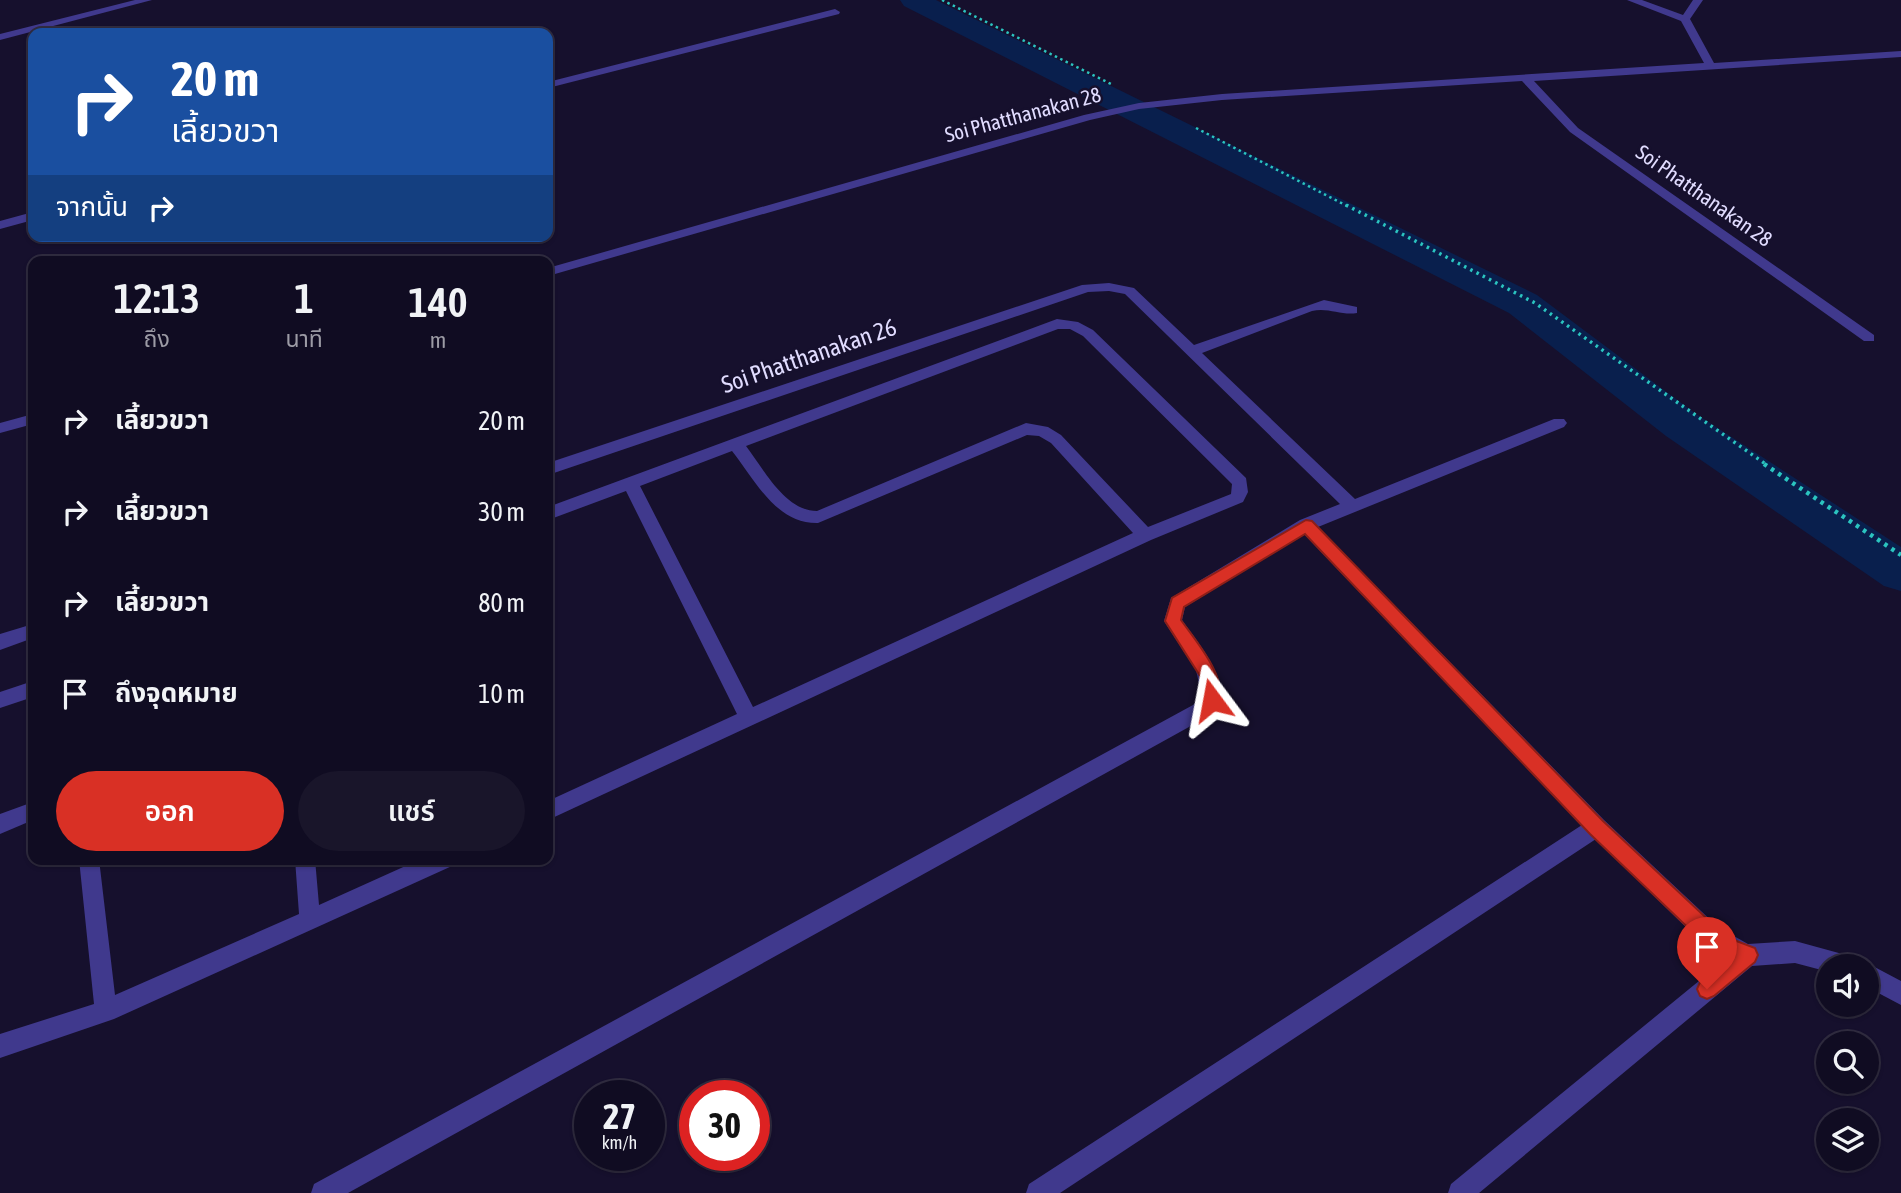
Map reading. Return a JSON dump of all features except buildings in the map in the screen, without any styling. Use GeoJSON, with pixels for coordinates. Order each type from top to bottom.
{"type":"FeatureCollection","features":[{"type":"Feature","properties":{"kind":"street"},"geometry":{"type":"LineString","coordinates":[[36,28],[147,0]]}},
{"type":"Feature","properties":{"kind":"street"},"geometry":{"type":"LineString","coordinates":[[1632,0],[1685,19],[1711,67]]}},
{"type":"Feature","properties":{"kind":"street"},"geometry":{"type":"LineString","coordinates":[[1685,19],[1698,0]]}},
{"type":"Feature","properties":{"kind":"street"},"geometry":{"type":"LineString","coordinates":[[553,84],[835,12]]}},
{"type":"Feature","properties":{"kind":"street"},"geometry":{"type":"LineString","coordinates":[[0,37],[28,30]]}},
{"type":"Feature","properties":{"kind":"street","name":"Soi Phatthanakan 28"},"geometry":{"type":"LineString","coordinates":[[553,271],[1088,117],[1139,106],[1222,97],[1901,54]]}},
{"type":"Feature","properties":{"kind":"street","name":"Soi Phatthanakan 28"},"geometry":{"type":"LineString","coordinates":[[1524,77],[1574,130],[1869,338]]}},
{"type":"Feature","properties":{"kind":"street"},"geometry":{"type":"LineString","coordinates":[[0,225],[28,217]]}},
{"type":"Feature","properties":{"kind":"street","name":"Soi Phatthanakan 26"},"geometry":{"type":"LineString","coordinates":[[553,467],[1087,288],[1129,292],[1193,351]]}},
{"type":"Feature","properties":{"kind":"street"},"geometry":{"type":"LineString","coordinates":[[1352,310],[1324,304],[1308,308],[1193,351],[1353,507]]}},
{"type":"Feature","properties":{"kind":"street"},"geometry":{"type":"LineString","coordinates":[[553,512],[1056,324],[1073,325],[1088,333],[1240,482],[1237,498],[1145,535],[553,809]]}},
{"type":"Feature","properties":{"kind":"street"},"geometry":{"type":"LineString","coordinates":[[0,428],[28,420]]}},
{"type":"Feature","properties":{"kind":"street"},"geometry":{"type":"LineString","coordinates":[[323,1193],[1200,711],[1212,700],[1212,686],[1208,674],[1173,621],[1177,603],[1306,525],[1559,423]]}},
{"type":"Feature","properties":{"kind":"street"},"geometry":{"type":"LineString","coordinates":[[736,444],[786,506],[799,516],[818,517],[1026,429],[1043,431],[1055,439],[1145,535]]}},
{"type":"Feature","properties":{"kind":"street"},"geometry":{"type":"LineString","coordinates":[[630,482],[748,717]]}},
{"type":"Feature","properties":{"kind":"street"},"geometry":{"type":"LineString","coordinates":[[1306,525],[1597,827],[1710,935],[1728,947],[1748,955],[1795,952],[1816,957]]}},
{"type":"Feature","properties":{"kind":"street"},"geometry":{"type":"LineString","coordinates":[[0,642],[28,633]]}},
{"type":"Feature","properties":{"kind":"street"},"geometry":{"type":"LineString","coordinates":[[0,699],[28,691]]}},
{"type":"Feature","properties":{"kind":"street"},"geometry":{"type":"LineString","coordinates":[[0,824],[28,813]]}},
{"type":"Feature","properties":{"kind":"street"},"geometry":{"type":"LineString","coordinates":[[1038,1193],[1597,827]]}},
{"type":"Feature","properties":{"kind":"street"},"geometry":{"type":"LineString","coordinates":[[90,865],[106,1011]]}},
{"type":"Feature","properties":{"kind":"street"},"geometry":{"type":"LineString","coordinates":[[306,865],[310,919]]}},
{"type":"Feature","properties":{"kind":"street"},"geometry":{"type":"LineString","coordinates":[[0,1046],[106,1011],[431,865]]}},
{"type":"Feature","properties":{"kind":"street"},"geometry":{"type":"LineString","coordinates":[[1460,1193],[1748,955]]}},
{"type":"Feature","properties":{"kind":"street"},"geometry":{"type":"LineString","coordinates":[[1879,981],[1901,994]]}},
{"type":"Feature","properties":{"kind":"path"},"geometry":{"type":"LineString","coordinates":[[942,0],[1535,303],[1702,422],[1901,555]]}},
{"type":"Feature","properties":{"kind":"waterway"},"geometry":{"type":"LineString","coordinates":[[914,0],[1523,304],[1681,425],[1901,572]]}},
{"type":"Feature","properties":{"kind":"route"},"geometry":{"type":"LineString","coordinates":[[1212,700],[1212,686],[1208,674],[1173,621],[1177,603],[1306,525],[1597,827],[1710,935],[1728,947],[1748,955],[1707,989]]}}]}
